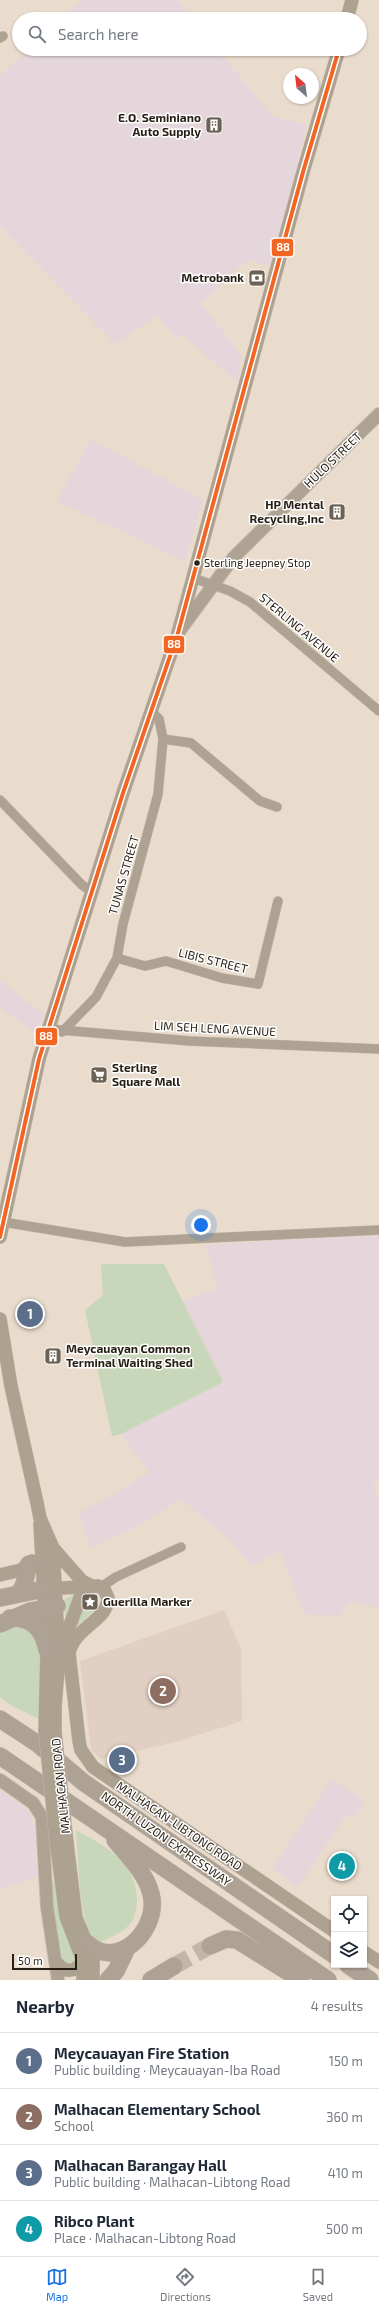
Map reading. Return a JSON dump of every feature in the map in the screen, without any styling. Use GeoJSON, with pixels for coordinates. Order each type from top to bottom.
{"type":"FeatureCollection","features":[{"type":"Feature","properties":{"kind":"highway"},"geometry":{"type":"LineString","coordinates":[[17,1572],[18,1594]]}},
{"type":"Feature","properties":{"kind":"highway"},"geometry":{"type":"LineString","coordinates":[[0,1598],[50,1589]]}},
{"type":"Feature","properties":{"kind":"highway"},"geometry":{"type":"LineString","coordinates":[[5,1621],[51,1606]]}},
{"type":"Feature","properties":{"kind":"highway"},"geometry":{"type":"LineString","coordinates":[[5,1621],[20,1618],[35,1626],[45,1637],[53,1654]]}},
{"type":"Feature","properties":{"kind":"highway"},"geometry":{"type":"LineString","coordinates":[[0,1707],[46,1735]]}},
{"type":"Feature","properties":{"kind":"highway","name":"NORTH LUZON EXPRESSWAY"},"geometry":{"type":"LineString","coordinates":[[0,1719],[46,1735],[83,1782],[331,1953]]}},
{"type":"Feature","properties":{"kind":"highway","name":"NORTH LUZON EXPRESSWAY"},"geometry":{"type":"LineString","coordinates":[[0,1756],[101,1823],[328,1980]]}},
{"type":"Feature","properties":{"kind":"highway"},"geometry":{"type":"LineString","coordinates":[[101,1823],[137,1867],[152,1896],[152,1912],[148,1926],[124,1954],[108,1980]]}},
{"type":"Feature","properties":{"kind":"highway"},"geometry":{"type":"LineString","coordinates":[[210,1946],[226,1939],[237,1940],[301,1980]]}},
{"type":"Feature","properties":{"kind":"highway"},"geometry":{"type":"LineString","coordinates":[[87,1943],[94,1950],[102,1953],[114,1952],[124,1954]]}},
{"type":"Feature","properties":{"kind":"highway"},"geometry":{"type":"LineString","coordinates":[[118,1980],[124,1954]]}},
{"type":"Feature","properties":{"kind":"highway"},"geometry":{"type":"LineString","coordinates":[[151,1980],[174,1966]]}},
{"type":"Feature","properties":{"kind":"highway"},"geometry":{"type":"LineString","coordinates":[[352,1968],[370,1980]]}},
{"type":"Feature","properties":{"kind":"main road"},"geometry":{"type":"LineString","coordinates":[[349,12],[352,0]]}},
{"type":"Feature","properties":{"kind":"main road"},"geometry":{"type":"LineString","coordinates":[[0,1237],[39,1059],[151,711],[178,633],[303,172],[337,56]]}},
{"type":"Feature","properties":{"kind":"main road","name":"MALHACAN ROAD"},"geometry":{"type":"LineString","coordinates":[[0,1319],[15,1404],[47,1548],[55,1706],[46,1735],[62,1842],[76,1918],[94,1962],[93,1980]]}},
{"type":"Feature","properties":{"kind":"main road"},"geometry":{"type":"LineString","coordinates":[[47,1548],[82,1581],[97,1586],[50,1589],[17,1572],[47,1548]]}},
{"type":"Feature","properties":{"kind":"main road"},"geometry":{"type":"LineString","coordinates":[[53,1654],[65,1633],[84,1590],[97,1586]]}},
{"type":"Feature","properties":{"kind":"main road","name":"MALHACAN-LIBTONG ROAD"},"geometry":{"type":"LineString","coordinates":[[97,1586],[108,1598],[107,1608],[79,1633],[71,1645],[70,1654],[79,1741],[86,1759],[93,1767],[331,1930]]}},
{"type":"Feature","properties":{"kind":"main road","name":"MALHACAN ROAD"},"geometry":{"type":"LineString","coordinates":[[62,1842],[66,1917],[83,1961],[83,1980]]}},
{"type":"Feature","properties":{"kind":"main road"},"geometry":{"type":"LineString","coordinates":[[367,1954],[379,1962]]}},
{"type":"Feature","properties":{"kind":"main road"},"geometry":{"type":"LineString","coordinates":[[56,1962],[63,1969],[69,1971],[77,1968],[83,1961]]}},
{"type":"Feature","properties":{"kind":"street","name":"HULO STREET"},"geometry":{"type":"LineString","coordinates":[[178,633],[212,584],[247,543],[379,414]]}},
{"type":"Feature","properties":{"kind":"street","name":"STERLING AVENUE"},"geometry":{"type":"LineString","coordinates":[[193,578],[212,584],[250,602],[379,711]]}},
{"type":"Feature","properties":{"kind":"street","name":"TUNAS STREET"},"geometry":{"type":"LineString","coordinates":[[62,1032],[96,997],[117,958],[123,924],[158,794],[163,739],[159,719],[151,711]]}},
{"type":"Feature","properties":{"kind":"street"},"geometry":{"type":"LineString","coordinates":[[163,739],[191,743],[260,801],[277,807]]}},
{"type":"Feature","properties":{"kind":"street"},"geometry":{"type":"LineString","coordinates":[[0,800],[82,885],[92,892]]}},
{"type":"Feature","properties":{"kind":"street","name":"LIBIS STREET"},"geometry":{"type":"LineString","coordinates":[[117,958],[145,966],[166,961],[222,978],[258,984],[278,901]]}},
{"type":"Feature","properties":{"kind":"street","name":"LIM SEH LENG AVENUE"},"geometry":{"type":"LineString","coordinates":[[49,1029],[62,1032],[190,1041],[379,1050]]}},
{"type":"Feature","properties":{"kind":"street"},"geometry":{"type":"LineString","coordinates":[[3,1222],[126,1242],[379,1230]]}},
{"type":"Feature","properties":{"kind":"street"},"geometry":{"type":"LineString","coordinates":[[97,1586],[181,1547]]}},
{"type":"Feature","properties":{"kind":"street"},"geometry":{"type":"LineString","coordinates":[[0,1780],[33,1803],[42,1817],[47,1907],[58,1980]]}},
{"type":"Feature","properties":{"kind":"shaded area"},"geometry":{"type":"Polygon","coordinates":[[[82,0],[178,0],[187,12],[69,12],[82,0]]]}},
{"type":"Feature","properties":{"kind":"shaded area"},"geometry":{"type":"Polygon","coordinates":[[[21,56],[223,56],[272,116],[307,125],[272,266],[247,260],[201,304],[242,356],[237,382],[182,334],[176,339],[157,316],[115,344],[0,226],[0,76],[21,56]]]}},
{"type":"Feature","properties":{"kind":"shaded area"},"geometry":{"type":"Polygon","coordinates":[[[91,439],[203,500],[185,561],[56,501],[91,439]]]}},
{"type":"Feature","properties":{"kind":"shaded area"},"geometry":{"type":"Polygon","coordinates":[[[0,980],[44,1014],[37,1035],[0,1007],[0,980]]]}},
{"type":"Feature","properties":{"kind":"shaded area"},"geometry":{"type":"Polygon","coordinates":[[[379,1234],[379,1479],[373,1486],[379,1501],[379,1609],[358,1602],[350,1603],[339,1616],[304,1614],[280,1551],[251,1567],[233,1543],[181,1499],[139,1526],[91,1547],[78,1513],[119,1492],[149,1472],[121,1434],[222,1382],[182,1301],[218,1288],[205,1245],[379,1234]]]}},
{"type":"Feature","properties":{"kind":"shaded area"},"geometry":{"type":"Polygon","coordinates":[[[224,1610],[241,1649],[242,1721],[176,1742],[101,1759],[91,1750],[80,1661],[224,1610]]]}},
{"type":"Feature","properties":{"kind":"shaded area"},"geometry":{"type":"Polygon","coordinates":[[[332,1779],[365,1801],[353,1819],[346,1815],[298,1887],[272,1869],[332,1779]]]}},
{"type":"Feature","properties":{"kind":"shaded area"},"geometry":{"type":"Polygon","coordinates":[[[0,1790],[22,1805],[29,1813],[35,1828],[37,1877],[0,1889],[0,1790]]]}},
{"type":"Feature","properties":{"kind":"green space"},"geometry":{"type":"Polygon","coordinates":[[[101,1264],[164,1264],[223,1382],[121,1434],[112,1436],[85,1310],[103,1295],[101,1264]]]}},
{"type":"Feature","properties":{"kind":"green space"},"geometry":{"type":"Polygon","coordinates":[[[77,1593],[66,1622],[63,1603],[66,1598],[77,1593]]]}},
{"type":"Feature","properties":{"kind":"green space"},"geometry":{"type":"Polygon","coordinates":[[[91,1593],[98,1597],[98,1607],[68,1635],[83,1597],[91,1593]]]}},
{"type":"Feature","properties":{"kind":"green space"},"geometry":{"type":"Polygon","coordinates":[[[12,1623],[33,1631],[41,1648],[39,1719],[12,1706],[0,1697],[0,1630],[12,1623]]]}},
{"type":"Feature","properties":{"kind":"green space"},"geometry":{"type":"Polygon","coordinates":[[[76,1830],[117,1856],[131,1874],[135,1885],[137,1906],[132,1922],[121,1932],[101,1942],[91,1939],[84,1913],[81,1899],[76,1830]]]}},
{"type":"Feature","properties":{"kind":"green space"},"geometry":{"type":"Polygon","coordinates":[[[52,1881],[56,1886],[76,1958],[75,1963],[70,1966],[60,1960],[53,1915],[52,1881]]]}},
{"type":"Feature","properties":{"kind":"tunnel"},"geometry":{"type":"LineString","coordinates":[[174,1966],[210,1946]]}},
{"type":"Feature","properties":{"kind":"transit line","name":"88"},"geometry":{"type":"LineString","coordinates":[[0,1237],[39,1059],[123,793],[178,633],[303,172],[337,56]]}},
{"type":"Feature","properties":{"kind":"place","name":"E.O. Seminiano Auto Supply"},"geometry":{"type":"Point","coordinates":[214,125]}},
{"type":"Feature","properties":{"kind":"place","name":"Metrobank"},"geometry":{"type":"Point","coordinates":[257,278]}},
{"type":"Feature","properties":{"kind":"place","name":"HP Mental Recycling,Inc"},"geometry":{"type":"Point","coordinates":[337,512]}},
{"type":"Feature","properties":{"kind":"place","name":"Sterling Jeepney Stop"},"geometry":{"type":"Point","coordinates":[197,563]}},
{"type":"Feature","properties":{"kind":"place","name":"Sterling Square Mall"},"geometry":{"type":"Point","coordinates":[99,1075]}},
{"type":"Feature","properties":{"kind":"place","name":"Meycauayan Fire Station"},"geometry":{"type":"Point","coordinates":[30,1314]}},
{"type":"Feature","properties":{"kind":"place","name":"Meycauayan Common Terminal Waiting Shed"},"geometry":{"type":"Point","coordinates":[53,1356]}},
{"type":"Feature","properties":{"kind":"place","name":"Guerilla Marker"},"geometry":{"type":"Point","coordinates":[90,1602]}},
{"type":"Feature","properties":{"kind":"place","name":"Malhacan Elementary School"},"geometry":{"type":"Point","coordinates":[163,1691]}},
{"type":"Feature","properties":{"kind":"place","name":"Malhacan Barangay Hall"},"geometry":{"type":"Point","coordinates":[122,1760]}},
{"type":"Feature","properties":{"kind":"place","name":"Ribco Plant"},"geometry":{"type":"Point","coordinates":[342,1866]}}]}
